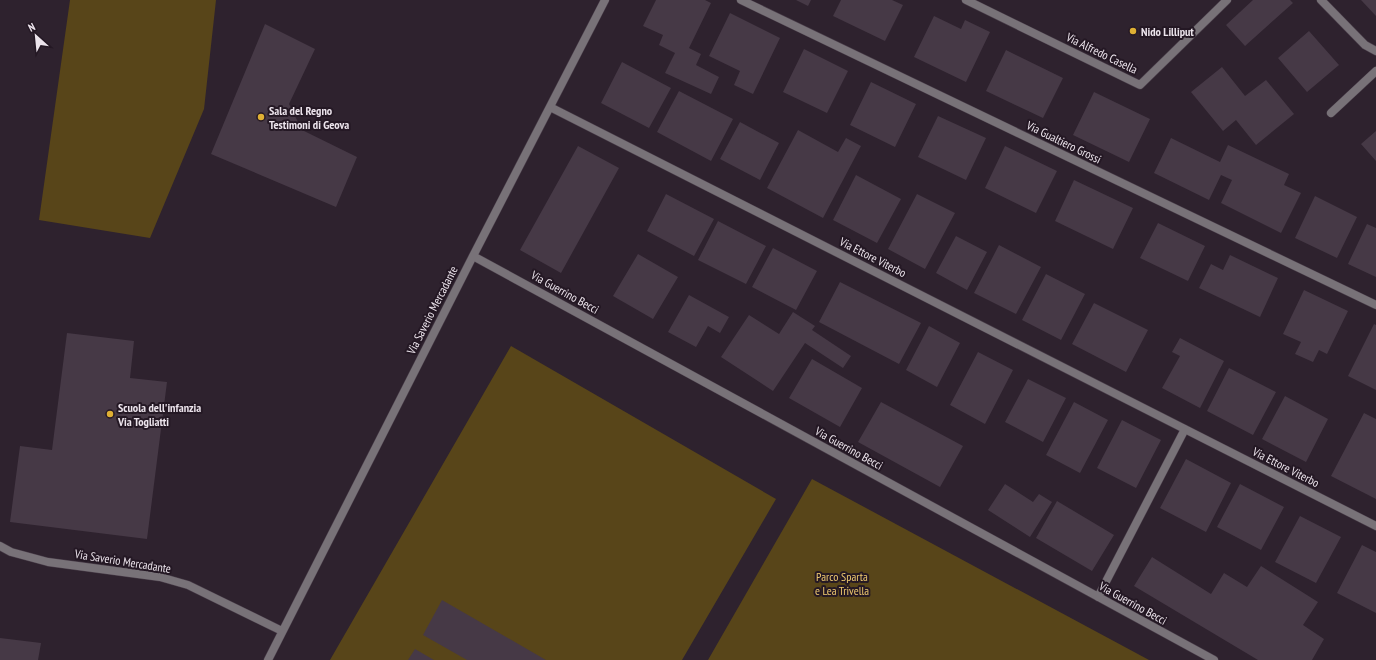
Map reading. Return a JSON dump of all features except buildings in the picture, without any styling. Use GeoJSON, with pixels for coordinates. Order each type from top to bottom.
{"type":"FeatureCollection","features":[{"type":"Feature","properties":{"kind":"street","name":"Via Saverio Mercadante"},"geometry":{"type":"LineString","coordinates":[[268,660],[605,0]]}},
{"type":"Feature","properties":{"kind":"street","name":"Via Gualtiero Grossi"},"geometry":{"type":"LineString","coordinates":[[741,0],[1376,305]]}},
{"type":"Feature","properties":{"kind":"street","name":"Via Alfredo Casella"},"geometry":{"type":"LineString","coordinates":[[966,0],[1140,85],[1227,0]]}},
{"type":"Feature","properties":{"kind":"street"},"geometry":{"type":"LineString","coordinates":[[1321,0],[1364,44],[1376,51]]}},
{"type":"Feature","properties":{"kind":"street"},"geometry":{"type":"LineString","coordinates":[[1331,113],[1376,71]]}},
{"type":"Feature","properties":{"kind":"street","name":"Via Ettore Viterbo"},"geometry":{"type":"LineString","coordinates":[[550,107],[1376,526]]}},
{"type":"Feature","properties":{"kind":"street","name":"Via Guerrino Becci"},"geometry":{"type":"LineString","coordinates":[[473,256],[1214,660]]}},
{"type":"Feature","properties":{"kind":"street"},"geometry":{"type":"LineString","coordinates":[[1098,597],[1185,429]]}},
{"type":"Feature","properties":{"kind":"street","name":"Via Saverio Mercadante"},"geometry":{"type":"LineString","coordinates":[[0,546],[11,552],[48,562],[160,576],[188,585],[282,631]]}},
{"type":"Feature","properties":{"kind":"green space"},"geometry":{"type":"Polygon","coordinates":[[[70,0],[216,0],[204,109],[150,238],[39,220],[70,0]]]}},
{"type":"Feature","properties":{"kind":"green space"},"geometry":{"type":"Polygon","coordinates":[[[511,346],[776,499],[682,660],[330,660],[511,346]]]}},
{"type":"Feature","properties":{"kind":"green space","name":"Parco Sparta e Lea Trivella"},"geometry":{"type":"Polygon","coordinates":[[[812,479],[1149,660],[708,660],[812,479]]]}},
{"type":"Feature","properties":{"kind":"place","name":"Nido Lilliput"},"geometry":{"type":"Point","coordinates":[1133,31]}},
{"type":"Feature","properties":{"kind":"place","name":"Sala del Regno Testimoni di Geova"},"geometry":{"type":"Point","coordinates":[261,117]}},
{"type":"Feature","properties":{"kind":"place","name":"Scuola dell'infanzia Via Togliatti"},"geometry":{"type":"Point","coordinates":[110,414]}}]}
